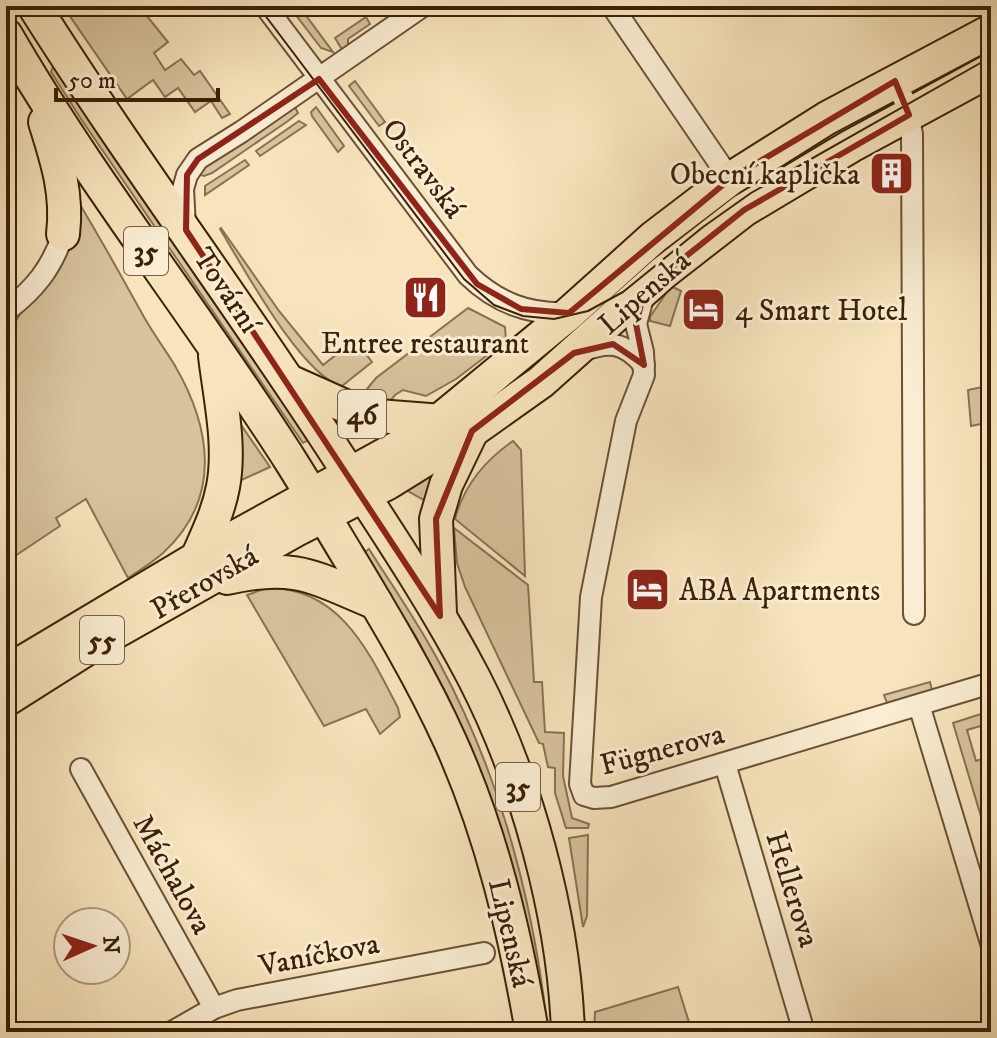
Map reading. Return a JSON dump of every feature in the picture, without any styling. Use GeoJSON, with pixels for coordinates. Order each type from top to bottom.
{"type":"FeatureCollection","features":[{"type":"Feature","properties":{"kind":"main road","name":"Tovární"},"geometry":{"type":"LineString","coordinates":[[34,6],[289,380],[368,485]]}},
{"type":"Feature","properties":{"kind":"main road","name":"Lipenská"},"geometry":{"type":"LineString","coordinates":[[368,485],[385,457],[442,421],[623,264],[730,179],[806,131],[991,31]]}},
{"type":"Feature","properties":{"kind":"main road","name":"Tovární"},"geometry":{"type":"LineString","coordinates":[[6,35],[34,84],[317,505]]}},
{"type":"Feature","properties":{"kind":"main road","name":"Lipenská"},"geometry":{"type":"LineString","coordinates":[[368,485],[472,431],[541,382],[645,289],[744,210],[851,146],[991,70]]}},
{"type":"Feature","properties":{"kind":"main road"},"geometry":{"type":"LineString","coordinates":[[34,84],[66,201],[63,234]]}},
{"type":"Feature","properties":{"kind":"main road"},"geometry":{"type":"LineString","coordinates":[[214,349],[226,446],[225,470],[199,571],[285,570],[309,575],[376,603]]}},
{"type":"Feature","properties":{"kind":"main road","name":"46"},"geometry":{"type":"LineString","coordinates":[[289,380],[365,415],[442,421]]}},
{"type":"Feature","properties":{"kind":"main road"},"geometry":{"type":"LineString","coordinates":[[440,616],[436,519],[446,485],[472,431]]}},
{"type":"Feature","properties":{"kind":"main road","name":"Lipenská"},"geometry":{"type":"LineString","coordinates":[[368,485],[492,717],[528,813],[562,957],[568,1032]]}},
{"type":"Feature","properties":{"kind":"main road","name":"Přerovská"},"geometry":{"type":"LineString","coordinates":[[6,700],[96,643],[199,571],[317,505],[368,485]]}},
{"type":"Feature","properties":{"kind":"main road","name":"Lipenská"},"geometry":{"type":"LineString","coordinates":[[317,505],[437,714],[478,812],[510,921],[532,1032]]}},
{"type":"Feature","properties":{"kind":"main road","name":"55"},"geometry":{"type":"LineString","coordinates":[[6,672],[199,571]]}},
{"type":"Feature","properties":{"kind":"street","name":"Ostravská"},"geometry":{"type":"LineString","coordinates":[[265,6],[477,284],[505,303],[521,309],[569,313]]}},
{"type":"Feature","properties":{"kind":"street"},"geometry":{"type":"LineString","coordinates":[[186,230],[183,189],[198,159],[423,6]]}},
{"type":"Feature","properties":{"kind":"street"},"geometry":{"type":"LineString","coordinates":[[612,6],[730,179]]}},
{"type":"Feature","properties":{"kind":"street"},"geometry":{"type":"LineString","coordinates":[[895,81],[909,115],[912,134],[914,614]]}},
{"type":"Feature","properties":{"kind":"street"},"geometry":{"type":"LineString","coordinates":[[6,311],[39,283],[56,254],[63,234]]}},
{"type":"Feature","properties":{"kind":"street","name":"Fügnerova"},"geometry":{"type":"LineString","coordinates":[[645,289],[636,324],[644,375],[626,421],[591,597],[581,790],[588,797],[602,798],[991,683]]}},
{"type":"Feature","properties":{"kind":"street"},"geometry":{"type":"LineString","coordinates":[[574,353],[613,344],[630,350],[644,365]]}},
{"type":"Feature","properties":{"kind":"street"},"geometry":{"type":"LineString","coordinates":[[919,705],[991,943]]}},
{"type":"Feature","properties":{"kind":"street","name":"Hellerova"},"geometry":{"type":"LineString","coordinates":[[725,764],[804,1032]]}},
{"type":"Feature","properties":{"kind":"street","name":"Máchalova"},"geometry":{"type":"LineString","coordinates":[[81,769],[214,1008]]}},
{"type":"Feature","properties":{"kind":"street","name":"Vaníčkova"},"geometry":{"type":"LineString","coordinates":[[172,1032],[214,1008],[237,1000],[484,953]]}},
{"type":"Feature","properties":{"kind":"highlighted area"},"geometry":{"type":"Polygon","coordinates":[[[319,79],[477,284],[521,309],[569,313],[730,179],[895,81],[909,115],[744,210],[645,289],[636,324],[644,365],[613,344],[574,353],[472,431],[436,519],[440,616],[186,230],[187,175],[198,159],[319,79]]]}},
{"type":"Feature","properties":{"kind":"shaded area"},"geometry":{"type":"Polygon","coordinates":[[[76,6],[146,6],[142,10],[168,42],[154,53],[165,70],[181,59],[194,75],[200,71],[230,114],[222,118],[211,101],[195,112],[178,88],[165,97],[153,80],[127,99],[67,12],[76,6]]]}},
{"type":"Feature","properties":{"kind":"shaded area"},"geometry":{"type":"Polygon","coordinates":[[[289,6],[299,6],[333,52],[321,48],[289,6]]]}},
{"type":"Feature","properties":{"kind":"shaded area"},"geometry":{"type":"Polygon","coordinates":[[[366,17],[370,24],[348,39],[348,47],[343,51],[335,38],[366,17]]]}},
{"type":"Feature","properties":{"kind":"shaded area"},"geometry":{"type":"Polygon","coordinates":[[[56,67],[310,439],[303,443],[81,119],[51,72],[56,67]]]}},
{"type":"Feature","properties":{"kind":"shaded area"},"geometry":{"type":"Polygon","coordinates":[[[355,81],[385,122],[379,126],[349,86],[355,81]]]}},
{"type":"Feature","properties":{"kind":"shaded area"},"geometry":{"type":"Polygon","coordinates":[[[294,105],[298,113],[288,121],[212,173],[204,176],[198,174],[203,167],[294,105]]]}},
{"type":"Feature","properties":{"kind":"shaded area"},"geometry":{"type":"Polygon","coordinates":[[[316,107],[344,146],[338,152],[312,116],[311,112],[316,107]]]}},
{"type":"Feature","properties":{"kind":"shaded area"},"geometry":{"type":"Polygon","coordinates":[[[299,121],[306,125],[260,156],[256,151],[299,121]]]}},
{"type":"Feature","properties":{"kind":"shaded area"},"geometry":{"type":"Polygon","coordinates":[[[245,160],[249,165],[205,195],[205,186],[245,160]]]}},
{"type":"Feature","properties":{"kind":"shaded area"},"geometry":{"type":"Polygon","coordinates":[[[74,195],[187,388],[203,437],[203,486],[195,509],[182,532],[163,553],[128,578],[86,499],[56,518],[60,526],[6,562],[6,339],[22,311],[54,272],[70,245],[77,214],[74,195]]]}},
{"type":"Feature","properties":{"kind":"shaded area"},"geometry":{"type":"Polygon","coordinates":[[[221,228],[279,311],[323,365],[355,340],[372,362],[342,386],[326,378],[309,363],[274,318],[221,228]]]}},
{"type":"Feature","properties":{"kind":"shaded area"},"geometry":{"type":"Polygon","coordinates":[[[671,286],[681,291],[670,326],[650,321],[650,317],[671,286]]]}},
{"type":"Feature","properties":{"kind":"shaded area"},"geometry":{"type":"Polygon","coordinates":[[[468,308],[505,327],[506,341],[456,379],[426,396],[403,390],[386,406],[363,404],[367,389],[376,378],[468,308]]]}},
{"type":"Feature","properties":{"kind":"shaded area"},"geometry":{"type":"Polygon","coordinates":[[[982,387],[991,393],[991,422],[971,426],[968,390],[982,387]]]}},
{"type":"Feature","properties":{"kind":"shaded area"},"geometry":{"type":"Polygon","coordinates":[[[228,406],[270,467],[235,483],[228,406]]]}},
{"type":"Feature","properties":{"kind":"shaded area"},"geometry":{"type":"Polygon","coordinates":[[[513,441],[521,450],[525,576],[455,519],[476,475],[513,441]]]}},
{"type":"Feature","properties":{"kind":"shaded area"},"geometry":{"type":"Polygon","coordinates":[[[440,468],[429,503],[406,490],[440,468]]]}},
{"type":"Feature","properties":{"kind":"shaded area"},"geometry":{"type":"Polygon","coordinates":[[[454,528],[528,585],[534,682],[542,682],[545,732],[564,733],[563,776],[572,818],[589,824],[588,828],[566,828],[555,793],[555,768],[548,767],[543,744],[539,743],[465,587],[457,563],[454,528]]]}},
{"type":"Feature","properties":{"kind":"shaded area"},"geometry":{"type":"Polygon","coordinates":[[[369,549],[432,649],[481,751],[512,843],[524,890],[548,1032],[543,1032],[487,792],[447,695],[415,635],[362,554],[369,549]]]}},
{"type":"Feature","properties":{"kind":"shaded area"},"geometry":{"type":"Polygon","coordinates":[[[267,588],[314,598],[333,611],[349,627],[376,665],[400,717],[380,734],[366,709],[324,726],[247,595],[267,588]]]}},
{"type":"Feature","properties":{"kind":"shaded area"},"geometry":{"type":"Polygon","coordinates":[[[930,682],[932,690],[887,703],[884,695],[930,682]]]}},
{"type":"Feature","properties":{"kind":"shaded area"},"geometry":{"type":"Polygon","coordinates":[[[990,711],[991,723],[967,730],[976,761],[985,758],[987,764],[991,763],[991,850],[953,723],[990,711]]]}},
{"type":"Feature","properties":{"kind":"shaded area"},"geometry":{"type":"Polygon","coordinates":[[[588,835],[587,916],[583,927],[569,838],[588,835]]]}},
{"type":"Feature","properties":{"kind":"shaded area"},"geometry":{"type":"Polygon","coordinates":[[[678,987],[692,1032],[594,1032],[595,1012],[678,987]]]}},
{"type":"Feature","properties":{"kind":"tram line"},"geometry":{"type":"LineString","coordinates":[[258,6],[464,279],[494,305],[523,316],[554,319],[588,311],[623,292],[703,227],[751,193],[991,57]]}},
{"type":"Feature","properties":{"kind":"place","name":"Obecní kaplička"},"geometry":{"type":"Point","coordinates":[891,174]}},
{"type":"Feature","properties":{"kind":"place","name":"Entree restaurant"},"geometry":{"type":"Point","coordinates":[425,297]}},
{"type":"Feature","properties":{"kind":"place","name":"4 Smart Hotel"},"geometry":{"type":"Point","coordinates":[704,310]}},
{"type":"Feature","properties":{"kind":"place","name":"ABA Apartments"},"geometry":{"type":"Point","coordinates":[648,590]}}]}
